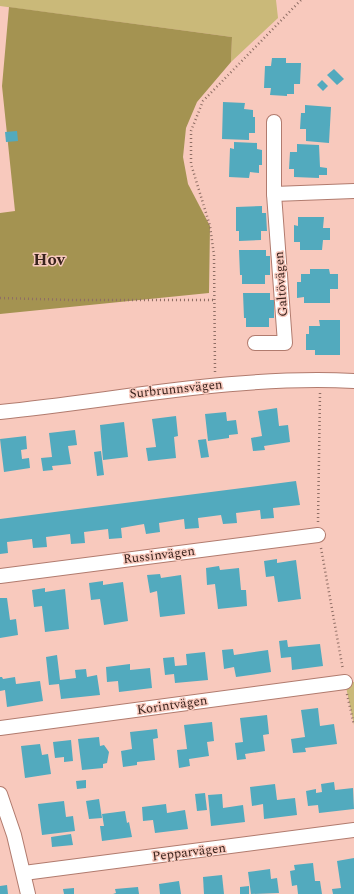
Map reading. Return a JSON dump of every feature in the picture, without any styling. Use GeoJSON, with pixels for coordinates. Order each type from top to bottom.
{"type":"FeatureCollection","features":[{"type":"Feature","properties":{"kind":"street","name":"Galtövägen"},"geometry":{"type":"LineString","coordinates":[[255,343],[285,343],[274,194],[274,122]]}},
{"type":"Feature","properties":{"kind":"street"},"geometry":{"type":"LineString","coordinates":[[274,194],[354,191]]}},
{"type":"Feature","properties":{"kind":"street","name":"Surbrunnsvägen"},"geometry":{"type":"LineString","coordinates":[[0,412],[215,385],[268,381],[354,381]]}},
{"type":"Feature","properties":{"kind":"street","name":"Russinvägen"},"geometry":{"type":"LineString","coordinates":[[0,576],[318,535]]}},
{"type":"Feature","properties":{"kind":"street","name":"Korintvägen"},"geometry":{"type":"LineString","coordinates":[[0,728],[345,682]]}},
{"type":"Feature","properties":{"kind":"street"},"geometry":{"type":"LineString","coordinates":[[0,794],[24,873],[28,894]]}},
{"type":"Feature","properties":{"kind":"street","name":"Pepparvägen"},"geometry":{"type":"LineString","coordinates":[[24,873],[354,830]]}},
{"type":"Feature","properties":{"kind":"path"},"geometry":{"type":"LineString","coordinates":[[215,385],[214,255],[210,226],[192,164],[191,131],[203,101],[301,0]]}},
{"type":"Feature","properties":{"kind":"path"},"geometry":{"type":"LineString","coordinates":[[0,298],[72,300],[215,300]]}},
{"type":"Feature","properties":{"kind":"path"},"geometry":{"type":"LineString","coordinates":[[320,381],[318,535],[354,725]]}},
{"type":"Feature","properties":{"kind":"shaded area"},"geometry":{"type":"Polygon","coordinates":[[[0,0],[276,0],[278,18],[231,62],[232,37],[0,6],[0,0]]]}},
{"type":"Feature","properties":{"kind":"shaded area"},"geometry":{"type":"Polygon","coordinates":[[[9,7],[232,37],[231,62],[197,102],[186,128],[183,157],[188,184],[210,226],[209,293],[0,314],[0,213],[15,211],[2,86],[9,7]]]}},
{"type":"Feature","properties":{"kind":"shaded area"},"geometry":{"type":"Polygon","coordinates":[[[345,682],[354,682],[354,725],[345,682]]]}},
{"type":"Feature","properties":{"kind":"building"},"geometry":{"type":"Polygon","coordinates":[[[272,58],[286,58],[286,63],[301,63],[300,84],[294,84],[294,94],[287,94],[287,96],[270,95],[271,88],[264,88],[265,66],[271,66],[272,58]]]}},
{"type":"Feature","properties":{"kind":"building"},"geometry":{"type":"Polygon","coordinates":[[[334,69],[344,79],[337,85],[327,75],[334,69]]]}},
{"type":"Feature","properties":{"kind":"building"},"geometry":{"type":"Polygon","coordinates":[[[322,80],[328,86],[323,91],[317,85],[322,80]]]}},
{"type":"Feature","properties":{"kind":"building"},"geometry":{"type":"Polygon","coordinates":[[[223,102],[245,103],[244,109],[253,110],[253,117],[255,117],[255,133],[249,133],[249,140],[222,139],[223,102]]]}},
{"type":"Feature","properties":{"kind":"building"},"geometry":{"type":"Polygon","coordinates":[[[305,105],[331,107],[329,143],[306,141],[306,129],[300,129],[301,113],[305,113],[305,105]]]}},
{"type":"Feature","properties":{"kind":"building"},"geometry":{"type":"Polygon","coordinates":[[[17,131],[18,141],[6,142],[5,132],[17,131]]]}},
{"type":"Feature","properties":{"kind":"building"},"geometry":{"type":"Polygon","coordinates":[[[234,142],[257,143],[257,149],[262,150],[262,165],[259,165],[259,173],[250,172],[249,178],[229,177],[230,148],[234,149],[234,142]]]}},
{"type":"Feature","properties":{"kind":"building"},"geometry":{"type":"Polygon","coordinates":[[[297,144],[319,145],[320,167],[327,168],[327,175],[319,175],[319,178],[294,177],[294,169],[289,169],[290,152],[297,152],[297,144]]]}},
{"type":"Feature","properties":{"kind":"building"},"geometry":{"type":"Polygon","coordinates":[[[262,206],[262,213],[266,213],[267,231],[261,231],[261,240],[239,241],[239,231],[236,231],[236,207],[262,206]]]}},
{"type":"Feature","properties":{"kind":"building"},"geometry":{"type":"Polygon","coordinates":[[[298,217],[324,217],[323,228],[330,228],[330,240],[323,240],[322,250],[300,250],[300,242],[294,242],[294,225],[298,226],[298,217]]]}},
{"type":"Feature","properties":{"kind":"building"},"geometry":{"type":"Polygon","coordinates":[[[239,250],[266,250],[266,256],[270,256],[270,275],[265,275],[265,284],[242,284],[242,275],[240,275],[239,250]]]}},
{"type":"Feature","properties":{"kind":"building"},"geometry":{"type":"Polygon","coordinates":[[[310,269],[329,269],[330,274],[338,274],[338,289],[330,289],[330,303],[304,303],[304,297],[297,298],[297,282],[301,282],[301,274],[310,274],[310,269]]]}},
{"type":"Feature","properties":{"kind":"building"},"geometry":{"type":"Polygon","coordinates":[[[243,293],[270,293],[270,300],[274,300],[274,318],[269,318],[269,327],[246,327],[246,318],[244,318],[243,293]]]}},
{"type":"Feature","properties":{"kind":"building"},"geometry":{"type":"Polygon","coordinates":[[[319,320],[340,320],[340,355],[315,355],[315,350],[306,350],[306,334],[309,334],[309,326],[320,326],[319,320]]]}},
{"type":"Feature","properties":{"kind":"building"},"geometry":{"type":"Polygon","coordinates":[[[277,408],[279,426],[288,425],[290,442],[264,446],[265,450],[253,451],[251,438],[262,436],[258,411],[277,408]]]}},
{"type":"Feature","properties":{"kind":"building"},"geometry":{"type":"Polygon","coordinates":[[[226,412],[227,421],[236,420],[238,434],[229,435],[229,438],[208,441],[205,414],[226,412]]]}},
{"type":"Feature","properties":{"kind":"building"},"geometry":{"type":"Polygon","coordinates":[[[176,416],[178,436],[174,437],[176,458],[148,461],[146,448],[156,447],[152,419],[176,416]]]}},
{"type":"Feature","properties":{"kind":"building"},"geometry":{"type":"Polygon","coordinates":[[[124,422],[128,457],[103,460],[100,425],[124,422]]]}},
{"type":"Feature","properties":{"kind":"building"},"geometry":{"type":"Polygon","coordinates":[[[75,430],[77,445],[68,446],[71,464],[52,466],[53,470],[43,471],[41,458],[52,457],[49,433],[75,430]]]}},
{"type":"Feature","properties":{"kind":"building"},"geometry":{"type":"Polygon","coordinates":[[[26,436],[27,449],[21,450],[22,459],[29,458],[30,468],[4,472],[0,439],[26,436]]]}},
{"type":"Feature","properties":{"kind":"building"},"geometry":{"type":"Polygon","coordinates":[[[206,439],[209,457],[201,458],[198,440],[206,439]]]}},
{"type":"Feature","properties":{"kind":"building"},"geometry":{"type":"Polygon","coordinates":[[[101,451],[104,475],[97,476],[94,452],[101,451]]]}},
{"type":"Feature","properties":{"kind":"building"},"geometry":{"type":"Polygon","coordinates":[[[296,481],[300,505],[273,508],[274,518],[261,519],[260,510],[236,513],[237,523],[223,524],[221,515],[198,518],[199,528],[185,529],[184,519],[159,523],[160,532],[146,534],[144,524],[121,528],[122,538],[109,539],[108,529],[84,532],[85,543],[71,544],[70,534],[46,537],[47,547],[33,548],[32,539],[7,542],[8,553],[0,554],[0,519],[296,481]]]}},
{"type":"Feature","properties":{"kind":"building"},"geometry":{"type":"Polygon","coordinates":[[[277,559],[277,563],[296,560],[301,599],[278,602],[274,576],[266,577],[264,561],[277,559]]]}},
{"type":"Feature","properties":{"kind":"building"},"geometry":{"type":"Polygon","coordinates":[[[219,566],[220,570],[239,568],[241,590],[246,590],[247,606],[218,609],[215,584],[207,585],[206,568],[219,566]]]}},
{"type":"Feature","properties":{"kind":"building"},"geometry":{"type":"Polygon","coordinates":[[[160,574],[161,578],[181,575],[185,614],[160,617],[157,591],[150,593],[147,575],[160,574]]]}},
{"type":"Feature","properties":{"kind":"building"},"geometry":{"type":"Polygon","coordinates":[[[103,581],[103,585],[123,582],[128,621],[104,625],[100,599],[91,600],[89,583],[103,581]]]}},
{"type":"Feature","properties":{"kind":"building"},"geometry":{"type":"Polygon","coordinates":[[[45,588],[45,592],[65,589],[69,629],[45,632],[42,606],[34,607],[32,590],[45,588]]]}},
{"type":"Feature","properties":{"kind":"building"},"geometry":{"type":"Polygon","coordinates":[[[0,598],[7,598],[10,620],[16,619],[18,635],[0,638],[0,598]]]}},
{"type":"Feature","properties":{"kind":"building"},"geometry":{"type":"Polygon","coordinates":[[[287,640],[288,647],[320,644],[323,666],[292,670],[291,657],[281,658],[279,641],[287,640]]]}},
{"type":"Feature","properties":{"kind":"building"},"geometry":{"type":"Polygon","coordinates":[[[233,649],[234,655],[268,650],[271,672],[236,677],[234,667],[224,669],[222,650],[233,649]]]}},
{"type":"Feature","properties":{"kind":"building"},"geometry":{"type":"Polygon","coordinates":[[[205,652],[208,680],[175,683],[174,674],[165,675],[163,658],[174,657],[175,666],[187,665],[186,654],[205,652]]]}},
{"type":"Feature","properties":{"kind":"building"},"geometry":{"type":"Polygon","coordinates":[[[57,655],[60,680],[76,678],[75,670],[86,669],[87,677],[97,675],[100,695],[61,699],[59,684],[49,685],[46,657],[57,655]]]}},
{"type":"Feature","properties":{"kind":"building"},"geometry":{"type":"Polygon","coordinates":[[[130,664],[130,670],[150,668],[152,688],[119,692],[118,681],[107,682],[106,667],[130,664]]]}},
{"type":"Feature","properties":{"kind":"building"},"geometry":{"type":"Polygon","coordinates":[[[0,677],[3,679],[15,677],[16,684],[40,681],[43,701],[7,707],[5,690],[0,691],[0,677]]]}},
{"type":"Feature","properties":{"kind":"building"},"geometry":{"type":"Polygon","coordinates":[[[318,708],[320,726],[334,724],[337,744],[305,748],[306,752],[293,753],[291,739],[305,737],[301,710],[318,708]]]}},
{"type":"Feature","properties":{"kind":"building"},"geometry":{"type":"Polygon","coordinates":[[[267,715],[269,734],[263,735],[265,751],[245,754],[246,759],[237,760],[235,743],[243,742],[240,718],[267,715]]]}},
{"type":"Feature","properties":{"kind":"building"},"geometry":{"type":"Polygon","coordinates":[[[212,722],[214,741],[207,742],[209,756],[189,759],[190,766],[179,768],[177,750],[187,749],[184,725],[212,722]]]}},
{"type":"Feature","properties":{"kind":"building"},"geometry":{"type":"Polygon","coordinates":[[[157,729],[158,738],[153,739],[155,760],[137,762],[137,765],[123,767],[121,751],[132,749],[130,732],[157,729]]]}},
{"type":"Feature","properties":{"kind":"building"},"geometry":{"type":"Polygon","coordinates":[[[99,737],[100,746],[104,745],[109,752],[107,763],[103,764],[103,768],[82,770],[78,739],[99,737]]]}},
{"type":"Feature","properties":{"kind":"building"},"geometry":{"type":"Polygon","coordinates":[[[71,740],[73,761],[64,762],[64,757],[55,758],[53,742],[71,740]]]}},
{"type":"Feature","properties":{"kind":"building"},"geometry":{"type":"Polygon","coordinates":[[[40,744],[42,755],[48,754],[51,774],[25,778],[21,746],[40,744]]]}},
{"type":"Feature","properties":{"kind":"building"},"geometry":{"type":"Polygon","coordinates":[[[86,780],[86,788],[77,789],[76,781],[86,780]]]}},
{"type":"Feature","properties":{"kind":"building"},"geometry":{"type":"Polygon","coordinates":[[[334,782],[335,790],[353,788],[354,809],[319,813],[318,805],[308,806],[306,791],[316,789],[316,793],[322,792],[321,784],[334,782]]]}},
{"type":"Feature","properties":{"kind":"building"},"geometry":{"type":"Polygon","coordinates":[[[275,784],[277,800],[295,798],[297,815],[264,819],[263,804],[252,806],[250,787],[275,784]]]}},
{"type":"Feature","properties":{"kind":"building"},"geometry":{"type":"Polygon","coordinates":[[[205,793],[207,810],[197,811],[195,794],[205,793]]]}},
{"type":"Feature","properties":{"kind":"building"},"geometry":{"type":"Polygon","coordinates":[[[222,794],[223,808],[243,805],[245,822],[211,826],[208,795],[222,794]]]}},
{"type":"Feature","properties":{"kind":"building"},"geometry":{"type":"Polygon","coordinates":[[[99,799],[102,818],[89,819],[86,801],[99,799]]]}},
{"type":"Feature","properties":{"kind":"building"},"geometry":{"type":"Polygon","coordinates":[[[64,801],[66,817],[73,816],[75,831],[42,835],[38,804],[64,801]]]}},
{"type":"Feature","properties":{"kind":"building"},"geometry":{"type":"Polygon","coordinates":[[[166,804],[167,813],[185,810],[188,829],[155,833],[153,820],[143,821],[142,807],[166,804]]]}},
{"type":"Feature","properties":{"kind":"building"},"geometry":{"type":"Polygon","coordinates":[[[125,811],[132,837],[102,841],[100,826],[104,826],[102,814],[125,811]]]}},
{"type":"Feature","properties":{"kind":"building"},"geometry":{"type":"Polygon","coordinates":[[[71,834],[73,845],[52,847],[51,837],[71,834]]]}},
{"type":"Feature","properties":{"kind":"building"},"geometry":{"type":"Polygon","coordinates":[[[354,858],[354,894],[333,894],[332,889],[341,888],[337,861],[354,858]]]}},
{"type":"Feature","properties":{"kind":"building"},"geometry":{"type":"Polygon","coordinates":[[[313,863],[315,881],[320,881],[322,894],[298,894],[297,885],[292,886],[290,871],[295,870],[294,865],[313,863]]]}},
{"type":"Feature","properties":{"kind":"building"},"geometry":{"type":"Polygon","coordinates":[[[270,869],[271,879],[277,878],[279,893],[251,894],[248,872],[270,869]]]}},
{"type":"Feature","properties":{"kind":"building"},"geometry":{"type":"Polygon","coordinates":[[[222,875],[224,894],[204,894],[203,877],[222,875]]]}},
{"type":"Feature","properties":{"kind":"building"},"geometry":{"type":"Polygon","coordinates":[[[179,881],[181,894],[160,894],[159,884],[179,881]]]}},
{"type":"Feature","properties":{"kind":"building"},"geometry":{"type":"Polygon","coordinates":[[[7,885],[8,894],[0,894],[0,886],[7,885]]]}},
{"type":"Feature","properties":{"kind":"building"},"geometry":{"type":"Polygon","coordinates":[[[249,886],[249,894],[240,894],[240,887],[249,886]]]}},
{"type":"Feature","properties":{"kind":"building"},"geometry":{"type":"Polygon","coordinates":[[[138,887],[139,894],[113,894],[116,893],[115,889],[138,887]]]}},
{"type":"Feature","properties":{"kind":"building"},"geometry":{"type":"Polygon","coordinates":[[[74,888],[74,894],[64,894],[63,889],[74,888]]]}},
{"type":"Feature","properties":{"kind":"district","name":"Hov"},"geometry":{"type":"Point","coordinates":[49,260]}}]}
